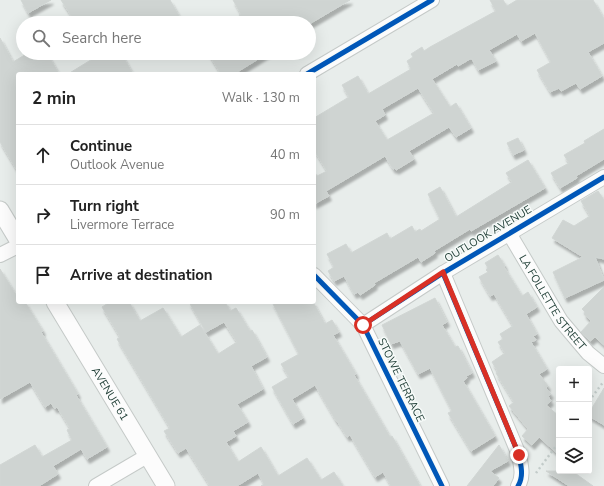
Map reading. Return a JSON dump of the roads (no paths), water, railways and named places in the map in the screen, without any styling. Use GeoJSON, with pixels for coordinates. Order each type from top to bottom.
{"type":"FeatureCollection","features":[{"type":"Feature","properties":{"kind":"street"},"geometry":{"type":"LineString","coordinates":[[311,72],[432,0]]}},
{"type":"Feature","properties":{"kind":"street","name":"OUTLOOK AVENUE"},"geometry":{"type":"LineString","coordinates":[[363,325],[443,272],[604,177]]}},
{"type":"Feature","properties":{"kind":"street"},"geometry":{"type":"LineString","coordinates":[[0,210],[16,237]]}},
{"type":"Feature","properties":{"kind":"street","name":"LA FOLLETTE STREET"},"geometry":{"type":"LineString","coordinates":[[509,233],[561,321],[588,353],[604,366]]}},
{"type":"Feature","properties":{"kind":"street"},"geometry":{"type":"LineString","coordinates":[[0,255],[16,247]]}},
{"type":"Feature","properties":{"kind":"street"},"geometry":{"type":"LineString","coordinates":[[443,272],[519,455],[522,468],[521,484]]}},
{"type":"Feature","properties":{"kind":"street","name":"STOWE TERRACE"},"geometry":{"type":"LineString","coordinates":[[316,277],[363,325],[442,486]]}},
{"type":"Feature","properties":{"kind":"street","name":"AVENUE 61"},"geometry":{"type":"LineString","coordinates":[[56,304],[166,486]]}},
{"type":"Feature","properties":{"kind":"street"},"geometry":{"type":"LineString","coordinates":[[96,486],[147,456]]}}]}
